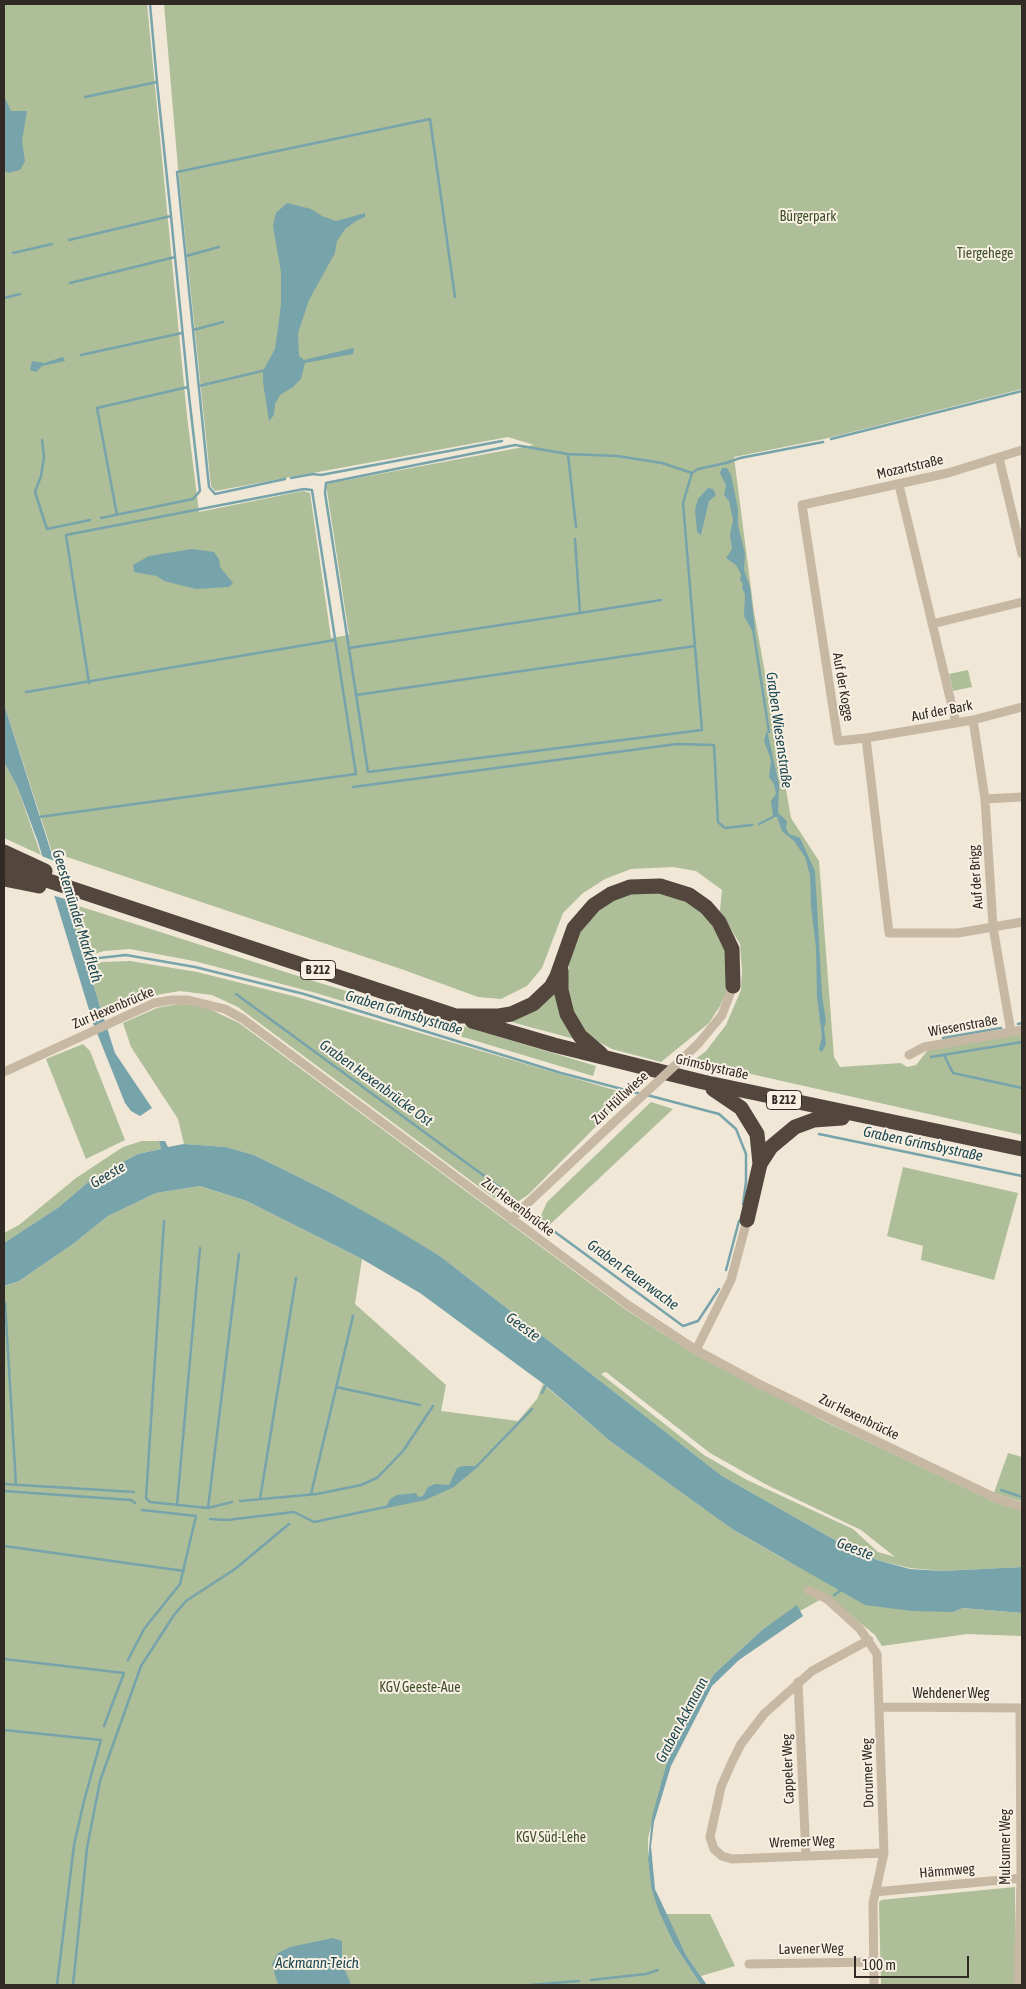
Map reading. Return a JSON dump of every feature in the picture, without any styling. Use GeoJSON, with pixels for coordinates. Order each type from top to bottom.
{"type":"FeatureCollection","features":[{"type":"Feature","properties":{"kind":"highway"},"geometry":{"type":"LineString","coordinates":[[4,852],[39,877]]}},
{"type":"Feature","properties":{"kind":"highway"},"geometry":{"type":"LineString","coordinates":[[4,866],[39,877]]}},
{"type":"Feature","properties":{"kind":"highway"},"geometry":{"type":"LineString","coordinates":[[4,879],[39,877]]}},
{"type":"Feature","properties":{"kind":"highway","name":"B 212"},"geometry":{"type":"LineString","coordinates":[[39,877],[456,1016]]}},
{"type":"Feature","properties":{"kind":"highway"},"geometry":{"type":"LineString","coordinates":[[456,1016],[499,1016],[522,1010],[538,1000],[551,987],[562,965],[574,928],[594,905],[611,894],[630,887],[660,886],[680,891],[706,906],[719,922],[732,949],[733,986]]}},
{"type":"Feature","properties":{"kind":"highway"},"geometry":{"type":"LineString","coordinates":[[562,965],[561,990],[570,1020],[588,1045],[609,1059]]}},
{"type":"Feature","properties":{"kind":"highway","name":"Grimsbystraße"},"geometry":{"type":"LineString","coordinates":[[456,1016],[609,1059],[703,1082],[1022,1149]]}},
{"type":"Feature","properties":{"kind":"highway"},"geometry":{"type":"LineString","coordinates":[[703,1082],[733,1101],[747,1116],[757,1134],[760,1164],[747,1220]]}},
{"type":"Feature","properties":{"kind":"highway"},"geometry":{"type":"LineString","coordinates":[[760,1164],[774,1143],[795,1127],[826,1119],[866,1117]]}},
{"type":"Feature","properties":{"kind":"street","name":"Mozartstraße"},"geometry":{"type":"LineString","coordinates":[[802,505],[899,485],[1022,450]]}},
{"type":"Feature","properties":{"kind":"street"},"geometry":{"type":"LineString","coordinates":[[999,458],[1022,554]]}},
{"type":"Feature","properties":{"kind":"street"},"geometry":{"type":"LineString","coordinates":[[899,485],[956,723]]}},
{"type":"Feature","properties":{"kind":"street","name":"Auf der Kogge"},"geometry":{"type":"LineString","coordinates":[[802,505],[838,741],[866,738],[889,933],[958,933],[993,927]]}},
{"type":"Feature","properties":{"kind":"street"},"geometry":{"type":"LineString","coordinates":[[932,624],[1022,602]]}},
{"type":"Feature","properties":{"kind":"street","name":"Auf der Bark"},"geometry":{"type":"LineString","coordinates":[[866,738],[973,720],[1022,707]]}},
{"type":"Feature","properties":{"kind":"street","name":"Auf der Brigg"},"geometry":{"type":"LineString","coordinates":[[973,720],[985,799],[993,927],[1011,1032]]}},
{"type":"Feature","properties":{"kind":"street"},"geometry":{"type":"LineString","coordinates":[[985,799],[1022,797]]}},
{"type":"Feature","properties":{"kind":"street"},"geometry":{"type":"LineString","coordinates":[[993,927],[1022,922]]}},
{"type":"Feature","properties":{"kind":"street","name":"Zur Hüllwiese"},"geometry":{"type":"LineString","coordinates":[[511,1219],[698,1044],[722,1015],[733,986]]}},
{"type":"Feature","properties":{"kind":"street","name":"Zur Hexenbrücke"},"geometry":{"type":"LineString","coordinates":[[4,1072],[146,1006],[172,1000],[206,1003],[225,1010],[243,1019],[628,1305],[696,1350],[759,1384],[893,1449],[998,1499],[1022,1507]]}},
{"type":"Feature","properties":{"kind":"street","name":"Wiesenstraße"},"geometry":{"type":"LineString","coordinates":[[909,1055],[924,1048],[1022,1030]]}},
{"type":"Feature","properties":{"kind":"street"},"geometry":{"type":"LineString","coordinates":[[696,1350],[731,1280],[747,1220]]}},
{"type":"Feature","properties":{"kind":"street","name":"Dorumer Weg"},"geometry":{"type":"LineString","coordinates":[[808,1590],[827,1599],[869,1640],[878,1654],[884,1853],[872,1902],[874,1985]]}},
{"type":"Feature","properties":{"kind":"street"},"geometry":{"type":"LineString","coordinates":[[798,1682],[812,1671],[869,1640]]}},
{"type":"Feature","properties":{"kind":"street","name":"Cappeler Weg"},"geometry":{"type":"LineString","coordinates":[[798,1682],[806,1856]]}},
{"type":"Feature","properties":{"kind":"street","name":"Wremer Weg"},"geometry":{"type":"LineString","coordinates":[[798,1682],[764,1714],[732,1762],[721,1787],[710,1829],[714,1849],[722,1856],[732,1859],[884,1853]]}},
{"type":"Feature","properties":{"kind":"street","name":"Wehdener Weg"},"geometry":{"type":"LineString","coordinates":[[880,1707],[1021,1708]]}},
{"type":"Feature","properties":{"kind":"street","name":"Mulsumer Weg"},"geometry":{"type":"LineString","coordinates":[[1018,1985],[1021,1878],[1021,1708]]}},
{"type":"Feature","properties":{"kind":"street","name":"Hämmweg"},"geometry":{"type":"LineString","coordinates":[[875,1892],[1021,1878]]}},
{"type":"Feature","properties":{"kind":"street","name":"Lavener Weg"},"geometry":{"type":"LineString","coordinates":[[749,1964],[874,1962]]}},
{"type":"Feature","properties":{"kind":"green space"},"geometry":{"type":"Polygon","coordinates":[[[4,4],[147,4],[187,416],[199,512],[303,491],[310,493],[331,638],[349,635],[326,484],[534,445],[508,437],[215,491],[211,486],[178,168],[164,4],[1022,4],[1022,389],[824,439],[734,457],[754,612],[791,818],[819,861],[834,1057],[840,1067],[901,1063],[907,1067],[916,1065],[928,1050],[1022,1033],[1022,1135],[693,1061],[706,1051],[726,1025],[741,990],[742,972],[740,944],[720,911],[722,890],[696,871],[673,867],[631,869],[605,879],[583,893],[563,913],[542,968],[527,986],[501,999],[478,997],[404,970],[52,852],[4,704],[4,4]]]}},
{"type":"Feature","properties":{"kind":"green space"},"geometry":{"type":"Polygon","coordinates":[[[968,670],[972,687],[953,691],[949,674],[968,670]]]}},
{"type":"Feature","properties":{"kind":"green space"},"geometry":{"type":"Polygon","coordinates":[[[4,762],[17,786],[41,855],[4,838],[4,762]]]}},
{"type":"Feature","properties":{"kind":"green space"},"geometry":{"type":"Polygon","coordinates":[[[629,891],[673,892],[708,914],[729,956],[727,991],[720,1006],[709,1023],[661,1062],[612,1049],[591,1038],[577,1023],[565,984],[574,942],[597,907],[629,891]]]}},
{"type":"Feature","properties":{"kind":"green space"},"geometry":{"type":"Polygon","coordinates":[[[66,902],[320,983],[596,1066],[593,1076],[316,993],[194,961],[130,949],[104,951],[84,957],[66,902]]]}},
{"type":"Feature","properties":{"kind":"green space"},"geometry":{"type":"Polygon","coordinates":[[[130,961],[197,972],[297,997],[628,1094],[529,1194],[519,1201],[503,1202],[494,1198],[238,1007],[212,995],[180,991],[150,996],[104,1016],[87,968],[102,962],[130,961]]]}},
{"type":"Feature","properties":{"kind":"green space"},"geometry":{"type":"Polygon","coordinates":[[[557,984],[582,1041],[500,1019],[557,984]]]}},
{"type":"Feature","properties":{"kind":"green space"},"geometry":{"type":"Polygon","coordinates":[[[179,1004],[201,1005],[239,1023],[625,1309],[696,1355],[826,1422],[995,1502],[1022,1511],[1022,1567],[942,1571],[910,1568],[877,1560],[842,1544],[722,1476],[440,1256],[331,1193],[254,1155],[226,1147],[184,1144],[178,1119],[131,1047],[123,1023],[157,1008],[179,1004]],[[606,1372],[601,1374],[704,1455],[747,1480],[853,1529],[878,1552],[895,1557],[861,1530],[767,1485],[710,1453],[606,1372]]]}},
{"type":"Feature","properties":{"kind":"green space"},"geometry":{"type":"Polygon","coordinates":[[[83,1044],[90,1051],[125,1140],[86,1159],[46,1059],[83,1044]]]}},
{"type":"Feature","properties":{"kind":"green space"},"geometry":{"type":"Polygon","coordinates":[[[651,1102],[673,1109],[543,1231],[539,1220],[547,1202],[651,1102]]]}},
{"type":"Feature","properties":{"kind":"green space"},"geometry":{"type":"Polygon","coordinates":[[[142,1141],[159,1141],[161,1149],[138,1154],[94,1177],[59,1207],[4,1243],[4,1233],[19,1225],[76,1178],[123,1147],[142,1141]]]}},
{"type":"Feature","properties":{"kind":"green space"},"geometry":{"type":"Polygon","coordinates":[[[903,1167],[1018,1193],[994,1280],[921,1260],[923,1246],[887,1236],[903,1167]]]}},
{"type":"Feature","properties":{"kind":"green space"},"geometry":{"type":"Polygon","coordinates":[[[200,1186],[247,1201],[362,1259],[355,1304],[446,1385],[441,1411],[518,1421],[537,1399],[543,1384],[610,1441],[732,1529],[782,1558],[811,1572],[953,1612],[963,1608],[1022,1613],[1022,1636],[967,1634],[882,1646],[875,1635],[827,1596],[800,1611],[797,1606],[762,1630],[714,1674],[684,1722],[669,1755],[648,1838],[651,1887],[674,1944],[701,1985],[4,1985],[4,1286],[19,1281],[73,1244],[108,1216],[156,1193],[200,1186]]]}},
{"type":"Feature","properties":{"kind":"green space"},"geometry":{"type":"Polygon","coordinates":[[[1008,1453],[1022,1457],[1022,1502],[994,1493],[1008,1453]]]}},
{"type":"Feature","properties":{"kind":"green space"},"geometry":{"type":"Polygon","coordinates":[[[1015,1887],[1015,1985],[881,1985],[879,1903],[881,1900],[1015,1887]]]}},
{"type":"Feature","properties":{"kind":"green space"},"geometry":{"type":"Polygon","coordinates":[[[666,1914],[710,1914],[735,1966],[701,1976],[686,1955],[666,1914]]]}},
{"type":"Feature","properties":{"kind":"water"},"geometry":{"type":"Polygon","coordinates":[[[4,96],[11,111],[27,111],[22,141],[25,161],[20,170],[8,173],[4,170],[4,96]]]}},
{"type":"Feature","properties":{"kind":"water"},"geometry":{"type":"Polygon","coordinates":[[[287,203],[311,209],[322,216],[336,221],[365,213],[365,217],[345,229],[337,241],[335,253],[309,300],[298,333],[299,356],[304,360],[353,348],[353,354],[305,363],[301,379],[293,387],[280,395],[275,404],[274,415],[269,421],[263,371],[275,349],[281,305],[281,272],[273,226],[276,213],[287,203]]]}},
{"type":"Feature","properties":{"kind":"water"},"geometry":{"type":"Polygon","coordinates":[[[63,357],[65,361],[42,366],[36,372],[30,370],[32,361],[44,363],[63,357]]]}},
{"type":"Feature","properties":{"kind":"water"},"geometry":{"type":"Polygon","coordinates":[[[722,468],[727,468],[731,475],[738,509],[738,525],[745,554],[744,570],[750,587],[755,630],[753,632],[744,616],[745,594],[740,580],[741,574],[736,565],[726,558],[732,549],[730,534],[733,520],[729,501],[724,495],[726,485],[720,473],[722,468]]]}},
{"type":"Feature","properties":{"kind":"water"},"geometry":{"type":"Polygon","coordinates":[[[708,488],[713,489],[716,495],[709,501],[701,535],[697,532],[695,509],[698,499],[708,488]]]}},
{"type":"Feature","properties":{"kind":"water"},"geometry":{"type":"Polygon","coordinates":[[[192,549],[214,552],[219,559],[220,567],[233,583],[229,587],[196,589],[164,581],[157,576],[134,572],[133,565],[149,556],[192,549]]]}},
{"type":"Feature","properties":{"kind":"water"},"geometry":{"type":"Polygon","coordinates":[[[4,704],[115,1053],[152,1108],[140,1116],[131,1111],[125,1103],[93,1023],[38,842],[17,786],[4,762],[4,704]]]}},
{"type":"Feature","properties":{"kind":"water"},"geometry":{"type":"Polygon","coordinates":[[[767,730],[779,785],[778,813],[787,821],[786,828],[789,834],[800,838],[815,871],[822,995],[826,1022],[824,1028],[826,1044],[822,1052],[819,1050],[822,1037],[817,997],[816,948],[811,906],[810,875],[805,857],[794,841],[782,831],[777,817],[773,817],[771,801],[776,794],[774,784],[769,777],[771,760],[764,741],[767,730]]]}},
{"type":"Feature","properties":{"kind":"water","name":"Geeste"},"geometry":{"type":"Polygon","coordinates":[[[159,1141],[165,1141],[168,1147],[184,1144],[226,1147],[254,1155],[331,1193],[395,1229],[440,1256],[722,1476],[842,1544],[877,1560],[910,1569],[942,1571],[1022,1567],[1022,1613],[963,1608],[953,1612],[912,1611],[865,1605],[732,1529],[610,1441],[545,1385],[420,1293],[362,1259],[247,1201],[200,1186],[156,1193],[108,1216],[73,1244],[19,1281],[4,1286],[4,1243],[59,1207],[94,1177],[138,1154],[161,1149],[159,1141]]]}},
{"type":"Feature","properties":{"kind":"water"},"geometry":{"type":"Polygon","coordinates":[[[477,1466],[453,1486],[424,1499],[386,1507],[390,1499],[397,1495],[416,1493],[418,1497],[423,1496],[428,1487],[435,1484],[449,1485],[457,1468],[477,1466]]]}},
{"type":"Feature","properties":{"kind":"water"},"geometry":{"type":"Polygon","coordinates":[[[797,1605],[803,1616],[739,1660],[712,1686],[671,1766],[654,1822],[651,1846],[655,1889],[686,1955],[707,1985],[701,1985],[674,1944],[658,1909],[651,1887],[648,1859],[652,1817],[669,1755],[684,1722],[714,1674],[762,1630],[797,1605]]]}},
{"type":"Feature","properties":{"kind":"water","name":"Ackmann-Teich"},"geometry":{"type":"Polygon","coordinates":[[[333,1938],[342,1941],[342,1962],[351,1985],[278,1985],[272,1964],[278,1953],[290,1947],[333,1938]]]}},
{"type":"Feature","properties":{"kind":"pier"},"geometry":{"type":"Polygon","coordinates":[[[39,855],[57,862],[68,900],[52,895],[39,855]]]}},
{"type":"Feature","properties":{"kind":"waterway"},"geometry":{"type":"LineString","coordinates":[[150,4],[157,82]]}},
{"type":"Feature","properties":{"kind":"waterway"},"geometry":{"type":"LineString","coordinates":[[85,97],[157,82],[171,216]]}},
{"type":"Feature","properties":{"kind":"waterway"},"geometry":{"type":"LineString","coordinates":[[285,479],[215,494],[209,487],[177,172],[430,119],[455,297]]}},
{"type":"Feature","properties":{"kind":"waterway"},"geometry":{"type":"LineString","coordinates":[[69,240],[171,216],[175,257]]}},
{"type":"Feature","properties":{"kind":"waterway"},"geometry":{"type":"LineString","coordinates":[[13,253],[52,244]]}},
{"type":"Feature","properties":{"kind":"waterway"},"geometry":{"type":"LineString","coordinates":[[186,256],[219,247]]}},
{"type":"Feature","properties":{"kind":"waterway"},"geometry":{"type":"LineString","coordinates":[[70,283],[175,257],[188,387],[97,408],[117,515]]}},
{"type":"Feature","properties":{"kind":"waterway"},"geometry":{"type":"LineString","coordinates":[[4,298],[20,294]]}},
{"type":"Feature","properties":{"kind":"waterway"},"geometry":{"type":"LineString","coordinates":[[193,330],[223,322]]}},
{"type":"Feature","properties":{"kind":"waterway"},"geometry":{"type":"LineString","coordinates":[[81,355],[182,333]]}},
{"type":"Feature","properties":{"kind":"waterway"},"geometry":{"type":"LineString","coordinates":[[199,386],[266,370]]}},
{"type":"Feature","properties":{"kind":"waterway"},"geometry":{"type":"LineString","coordinates":[[101,518],[193,499],[200,491],[188,387]]}},
{"type":"Feature","properties":{"kind":"waterway"},"geometry":{"type":"LineString","coordinates":[[831,439],[1022,391]]}},
{"type":"Feature","properties":{"kind":"waterway"},"geometry":{"type":"LineString","coordinates":[[42,440],[44,457],[41,476],[35,492],[47,529],[90,520]]}},
{"type":"Feature","properties":{"kind":"waterway"},"geometry":{"type":"LineString","coordinates":[[291,478],[313,474],[321,475],[502,441]]}},
{"type":"Feature","properties":{"kind":"waterway"},"geometry":{"type":"LineString","coordinates":[[692,473],[662,463],[617,456],[568,454],[515,445],[326,483],[325,493],[368,772],[702,730],[683,503],[692,473],[698,469],[740,458],[823,442]]}},
{"type":"Feature","properties":{"kind":"waterway"},"geometry":{"type":"LineString","coordinates":[[568,454],[576,527]]}},
{"type":"Feature","properties":{"kind":"waterway"},"geometry":{"type":"LineString","coordinates":[[39,817],[356,774],[312,490],[304,489],[66,535],[89,683]]}},
{"type":"Feature","properties":{"kind":"waterway"},"geometry":{"type":"LineString","coordinates":[[575,539],[580,613],[661,600]]}},
{"type":"Feature","properties":{"kind":"waterway"},"geometry":{"type":"LineString","coordinates":[[349,648],[580,613]]}},
{"type":"Feature","properties":{"kind":"waterway","name":"Graben Wiesenstraße"},"geometry":{"type":"LineString","coordinates":[[753,628],[769,732]]}},
{"type":"Feature","properties":{"kind":"waterway"},"geometry":{"type":"LineString","coordinates":[[26,692],[335,640]]}},
{"type":"Feature","properties":{"kind":"waterway"},"geometry":{"type":"LineString","coordinates":[[356,695],[695,646]]}},
{"type":"Feature","properties":{"kind":"waterway"},"geometry":{"type":"LineString","coordinates":[[353,787],[677,744],[714,745],[718,822],[725,828],[752,825]]}},
{"type":"Feature","properties":{"kind":"waterway"},"geometry":{"type":"LineString","coordinates":[[759,824],[773,817]]}},
{"type":"Feature","properties":{"kind":"waterway","name":"Graben Grimsbystraße"},"geometry":{"type":"LineString","coordinates":[[84,964],[99,958],[126,955],[195,967],[304,994],[561,1073],[641,1094]]}},
{"type":"Feature","properties":{"kind":"waterway","name":"Graben Hexenbrücke Ost"},"geometry":{"type":"LineString","coordinates":[[236,994],[502,1189]]}},
{"type":"Feature","properties":{"kind":"waterway"},"geometry":{"type":"LineString","coordinates":[[1018,1024],[1022,1023]]}},
{"type":"Feature","properties":{"kind":"waterway"},"geometry":{"type":"LineString","coordinates":[[943,1038],[1001,1028]]}},
{"type":"Feature","properties":{"kind":"waterway"},"geometry":{"type":"LineString","coordinates":[[931,1057],[1022,1042]]}},
{"type":"Feature","properties":{"kind":"waterway"},"geometry":{"type":"LineString","coordinates":[[944,1055],[953,1073],[1022,1088]]}},
{"type":"Feature","properties":{"kind":"waterway","name":"Graben Feuerwache"},"geometry":{"type":"LineString","coordinates":[[647,1095],[719,1114],[736,1129],[746,1154],[746,1182],[743,1204]]}},
{"type":"Feature","properties":{"kind":"waterway","name":"Graben Grimsbystraße"},"geometry":{"type":"LineString","coordinates":[[819,1134],[1022,1176]]}},
{"type":"Feature","properties":{"kind":"waterway"},"geometry":{"type":"LineString","coordinates":[[164,1221],[146,1498],[150,1502],[208,1508],[232,1502]]}},
{"type":"Feature","properties":{"kind":"waterway","name":"Graben Feuerwache"},"geometry":{"type":"LineString","coordinates":[[726,1270],[739,1221]]}},
{"type":"Feature","properties":{"kind":"waterway","name":"Graben Feuerwache"},"geometry":{"type":"LineString","coordinates":[[551,1229],[683,1326],[698,1321],[719,1289]]}},
{"type":"Feature","properties":{"kind":"waterway"},"geometry":{"type":"LineString","coordinates":[[177,1505],[200,1248]]}},
{"type":"Feature","properties":{"kind":"waterway"},"geometry":{"type":"LineString","coordinates":[[208,1508],[239,1254]]}},
{"type":"Feature","properties":{"kind":"waterway"},"geometry":{"type":"LineString","coordinates":[[260,1499],[296,1278]]}},
{"type":"Feature","properties":{"kind":"waterway"},"geometry":{"type":"LineString","coordinates":[[5,1302],[16,1485]]}},
{"type":"Feature","properties":{"kind":"waterway"},"geometry":{"type":"LineString","coordinates":[[311,1494],[353,1316]]}},
{"type":"Feature","properties":{"kind":"waterway"},"geometry":{"type":"LineString","coordinates":[[542,1393],[547,1383]]}},
{"type":"Feature","properties":{"kind":"waterway"},"geometry":{"type":"LineString","coordinates":[[336,1387],[420,1405]]}},
{"type":"Feature","properties":{"kind":"waterway"},"geometry":{"type":"LineString","coordinates":[[240,1501],[317,1494],[361,1485],[377,1478],[403,1451],[433,1406]]}},
{"type":"Feature","properties":{"kind":"waterway"},"geometry":{"type":"LineString","coordinates":[[210,1519],[227,1520],[294,1512],[314,1522],[424,1499],[453,1486],[477,1466],[532,1409]]}},
{"type":"Feature","properties":{"kind":"waterway"},"geometry":{"type":"LineString","coordinates":[[4,1484],[134,1492]]}},
{"type":"Feature","properties":{"kind":"waterway","name":"Graben Feuerwache"},"geometry":{"type":"LineString","coordinates":[[1001,1490],[1022,1497]]}},
{"type":"Feature","properties":{"kind":"waterway"},"geometry":{"type":"LineString","coordinates":[[4,1491],[131,1500],[135,1503]]}},
{"type":"Feature","properties":{"kind":"waterway"},"geometry":{"type":"LineString","coordinates":[[128,1660],[144,1629],[180,1584],[196,1516],[142,1510]]}},
{"type":"Feature","properties":{"kind":"waterway"},"geometry":{"type":"LineString","coordinates":[[73,1985],[87,1848],[100,1781],[141,1666],[174,1615],[186,1601],[235,1569],[289,1524]]}},
{"type":"Feature","properties":{"kind":"waterway"},"geometry":{"type":"LineString","coordinates":[[4,1546],[184,1571]]}},
{"type":"Feature","properties":{"kind":"waterway","name":"Graben Ackmann"},"geometry":{"type":"LineString","coordinates":[[834,1595],[843,1589]]}},
{"type":"Feature","properties":{"kind":"waterway"},"geometry":{"type":"LineString","coordinates":[[4,1659],[124,1673],[104,1726]]}},
{"type":"Feature","properties":{"kind":"waterway"},"geometry":{"type":"LineString","coordinates":[[4,1730],[101,1740],[74,1845],[57,1985]]}},
{"type":"Feature","properties":{"kind":"waterway"},"geometry":{"type":"LineString","coordinates":[[591,1980],[646,1974],[658,1970]]}},
{"type":"Feature","properties":{"kind":"waterway"},"geometry":{"type":"LineString","coordinates":[[530,1985],[579,1981]]}},
{"type":"Feature","properties":{"kind":"park label","name":"Bürgerpark"},"geometry":{"type":"Point","coordinates":[808,217]}},
{"type":"Feature","properties":{"kind":"park label","name":"Tiergehege"},"geometry":{"type":"Point","coordinates":[985,254]}},
{"type":"Feature","properties":{"kind":"park label","name":"KGV Geeste-Aue"},"geometry":{"type":"Point","coordinates":[420,1688]}},
{"type":"Feature","properties":{"kind":"park label","name":"KGV Süd-Lehe"},"geometry":{"type":"Point","coordinates":[551,1838]}},
{"type":"Feature","properties":{"kind":"water label","name":"Geestemünder Markfleth"},"geometry":{"type":"Point","coordinates":[77,916]}}]}
